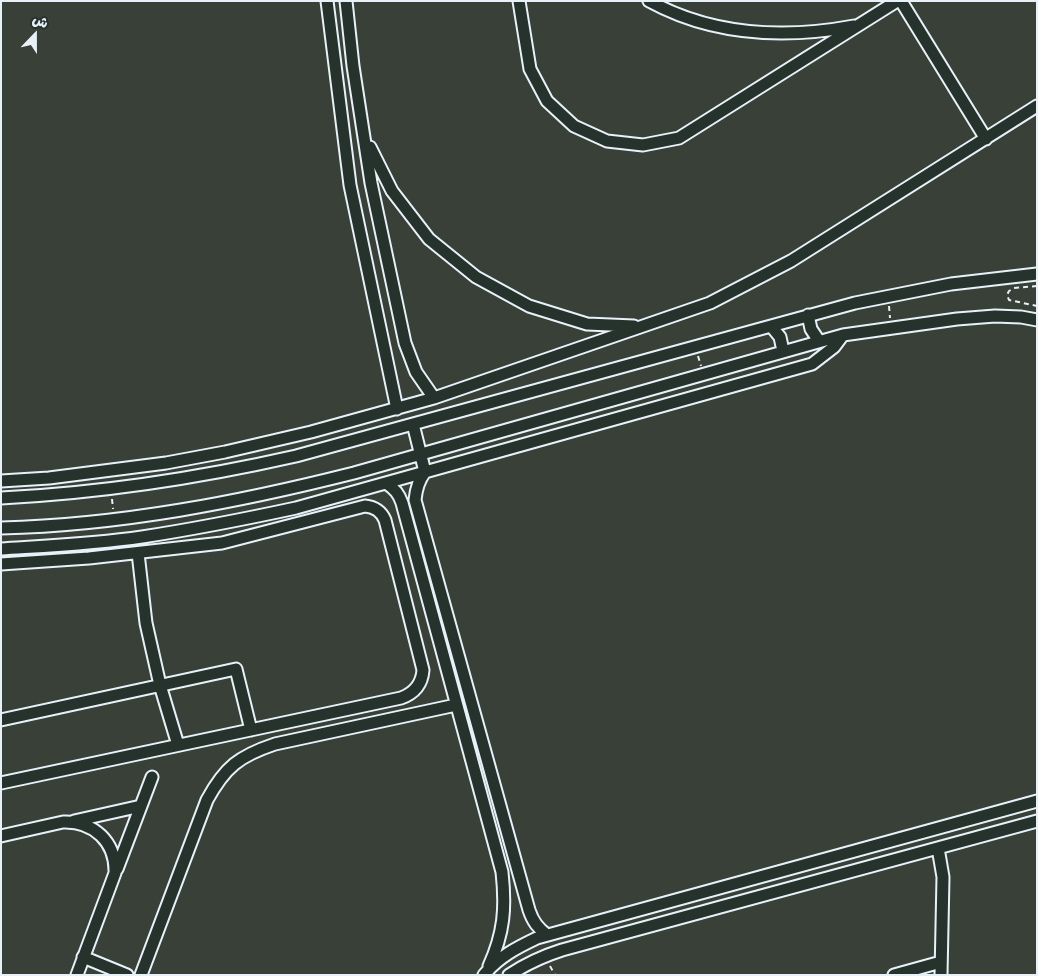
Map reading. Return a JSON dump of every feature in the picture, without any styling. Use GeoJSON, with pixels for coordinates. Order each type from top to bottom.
{"type":"FeatureCollection","features":[{"type":"Feature","properties":{"kind":"street"},"geometry":{"type":"LineString","coordinates":[[327,1],[350,185],[397,408]]}},
{"type":"Feature","properties":{"kind":"street"},"geometry":{"type":"LineString","coordinates":[[346,1],[353,66],[371,183],[404,343],[416,372],[434,398]]}},
{"type":"Feature","properties":{"kind":"street"},"geometry":{"type":"LineString","coordinates":[[519,1],[530,69],[547,101],[574,126],[582,130],[607,141],[643,145],[679,138],[897,1]]}},
{"type":"Feature","properties":{"kind":"street"},"geometry":{"type":"LineString","coordinates":[[649,1],[665,10],[702,23],[741,31],[781,34],[822,32],[861,24]]}},
{"type":"Feature","properties":{"kind":"street"},"geometry":{"type":"LineString","coordinates":[[901,1],[986,139]]}},
{"type":"Feature","properties":{"kind":"street"},"geometry":{"type":"LineString","coordinates":[[1,481],[49,478],[166,463],[224,452],[434,398],[710,303],[791,261],[1037,106]]}},
{"type":"Feature","properties":{"kind":"street"},"geometry":{"type":"LineString","coordinates":[[365,137],[392,191],[408,212],[429,238],[476,277],[529,306],[587,324],[641,327]]}},
{"type":"Feature","properties":{"kind":"street"},"geometry":{"type":"LineString","coordinates":[[1,498],[110,489],[180,480],[238,469],[296,456],[808,315],[888,296],[951,284],[1037,274]]}},
{"type":"Feature","properties":{"kind":"street"},"geometry":{"type":"LineString","coordinates":[[808,315],[810,330],[819,341]]}},
{"type":"Feature","properties":{"kind":"street"},"geometry":{"type":"LineString","coordinates":[[1,528],[115,519],[218,504],[287,490],[354,473],[842,335],[891,327],[995,316],[1022,317],[1037,320]]}},
{"type":"Feature","properties":{"kind":"street"},"geometry":{"type":"LineString","coordinates":[[771,326],[780,337],[783,351]]}},
{"type":"Feature","properties":{"kind":"street"},"geometry":{"type":"LineString","coordinates":[[1,549],[61,546],[130,538],[218,524],[296,508],[812,364],[834,348],[842,335]]}},
{"type":"Feature","properties":{"kind":"street"},"geometry":{"type":"LineString","coordinates":[[413,424],[425,472],[418,485],[415,500],[532,920],[539,929],[548,935]]}},
{"type":"Feature","properties":{"kind":"street"},"geometry":{"type":"LineString","coordinates":[[386,483],[394,488],[402,503],[502,872],[505,898],[501,932],[497,948],[485,973]]}},
{"type":"Feature","properties":{"kind":"street"},"geometry":{"type":"LineString","coordinates":[[1,564],[89,558],[222,543],[365,506],[377,510],[383,516],[423,670],[418,686],[411,694],[401,698],[1,784]]}},
{"type":"Feature","properties":{"kind":"street"},"geometry":{"type":"LineString","coordinates":[[138,553],[146,624],[160,685],[178,746]]}},
{"type":"Feature","properties":{"kind":"street"},"geometry":{"type":"LineString","coordinates":[[1,720],[236,669],[251,730]]}},
{"type":"Feature","properties":{"kind":"street"},"geometry":{"type":"LineString","coordinates":[[141,975],[207,800],[218,780],[234,763],[253,751],[275,744],[456,705]]}},
{"type":"Feature","properties":{"kind":"street"},"geometry":{"type":"LineString","coordinates":[[77,975],[152,777]]}},
{"type":"Feature","properties":{"kind":"street"},"geometry":{"type":"LineString","coordinates":[[485,973],[502,958],[519,947],[548,935],[1037,801]]}},
{"type":"Feature","properties":{"kind":"street"},"geometry":{"type":"LineString","coordinates":[[71,822],[141,806]]}},
{"type":"Feature","properties":{"kind":"street"},"geometry":{"type":"LineString","coordinates":[[510,975],[534,960],[562,950],[1037,821]]}},
{"type":"Feature","properties":{"kind":"street"},"geometry":{"type":"LineString","coordinates":[[1,836],[63,822],[86,825],[105,839],[114,858],[115,873]]}},
{"type":"Feature","properties":{"kind":"street"},"geometry":{"type":"LineString","coordinates":[[938,848],[943,877],[941,975]]}},
{"type":"Feature","properties":{"kind":"street"},"geometry":{"type":"LineString","coordinates":[[83,957],[126,975]]}},
{"type":"Feature","properties":{"kind":"street"},"geometry":{"type":"LineString","coordinates":[[894,975],[941,962]]}},
{"type":"Feature","properties":{"kind":"path"},"geometry":{"type":"LineString","coordinates":[[1037,286],[1014,288],[1009,290],[1007,295],[1009,300],[1014,302],[1037,306]]}},
{"type":"Feature","properties":{"kind":"path"},"geometry":{"type":"LineString","coordinates":[[888,296],[891,327]]}},
{"type":"Feature","properties":{"kind":"path"},"geometry":{"type":"LineString","coordinates":[[697,346],[702,374]]}},
{"type":"Feature","properties":{"kind":"path"},"geometry":{"type":"LineString","coordinates":[[110,489],[115,519]]}}]}
